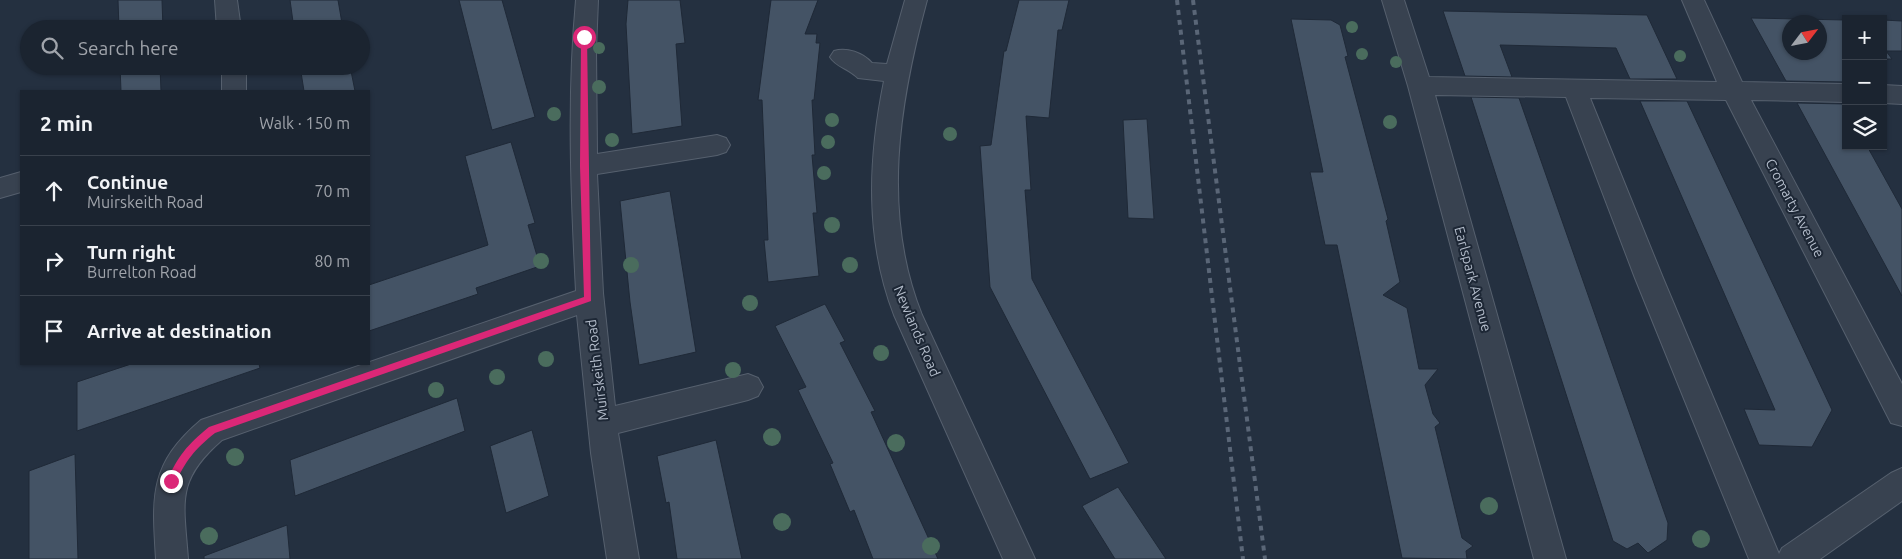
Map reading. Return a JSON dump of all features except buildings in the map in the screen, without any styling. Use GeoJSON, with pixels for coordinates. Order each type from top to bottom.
{"type":"FeatureCollection","features":[{"type":"Feature","properties":{"kind":"street"},"geometry":{"type":"LineString","coordinates":[[226,0],[228,20]]}},
{"type":"Feature","properties":{"kind":"street","name":"Muirskeith Road"},"geometry":{"type":"LineString","coordinates":[[587,0],[584,37],[584,166],[588,299],[603,423],[624,559]]}},
{"type":"Feature","properties":{"kind":"street","name":"Newlands Road"},"geometry":{"type":"LineString","coordinates":[[916,0],[901,50],[886,145],[883,184],[886,232],[894,277],[908,315],[1019,559]]}},
{"type":"Feature","properties":{"kind":"street","name":"Earlspark Avenue"},"geometry":{"type":"LineString","coordinates":[[1393,0],[1420,86],[1550,559]]}},
{"type":"Feature","properties":{"kind":"street","name":"Cromarty Avenue"},"geometry":{"type":"LineString","coordinates":[[1693,0],[1733,90],[1902,413]]}},
{"type":"Feature","properties":{"kind":"street"},"geometry":{"type":"LineString","coordinates":[[842,57],[858,63],[866,72],[897,73]]}},
{"type":"Feature","properties":{"kind":"street"},"geometry":{"type":"LineString","coordinates":[[234,75],[234,90]]}},
{"type":"Feature","properties":{"kind":"street"},"geometry":{"type":"LineString","coordinates":[[1420,86],[1574,87],[1842,93]]}},
{"type":"Feature","properties":{"kind":"street"},"geometry":{"type":"LineString","coordinates":[[1574,87],[1649,278],[1765,559]]}},
{"type":"Feature","properties":{"kind":"street"},"geometry":{"type":"LineString","coordinates":[[1887,94],[1902,95]]}},
{"type":"Feature","properties":{"kind":"street"},"geometry":{"type":"LineString","coordinates":[[584,166],[717,145]]}},
{"type":"Feature","properties":{"kind":"street"},"geometry":{"type":"LineString","coordinates":[[0,188],[20,182]]}},
{"type":"Feature","properties":{"kind":"street"},"geometry":{"type":"LineString","coordinates":[[172,559],[168,501],[171,481],[183,457],[191,447],[212,430],[588,299]]}},
{"type":"Feature","properties":{"kind":"street"},"geometry":{"type":"LineString","coordinates":[[603,423],[748,387]]}},
{"type":"Feature","properties":{"kind":"street"},"geometry":{"type":"LineString","coordinates":[[1793,559],[1902,483]]}},
{"type":"Feature","properties":{"kind":"railway"},"geometry":{"type":"LineString","coordinates":[[1177,0],[1243,559]]}},
{"type":"Feature","properties":{"kind":"railway"},"geometry":{"type":"LineString","coordinates":[[1193,0],[1265,559]]}},
{"type":"Feature","properties":{"kind":"route"},"geometry":{"type":"LineString","coordinates":[[171,481],[183,457],[191,447],[212,430],[588,299],[584,166],[584,37]]}}]}
